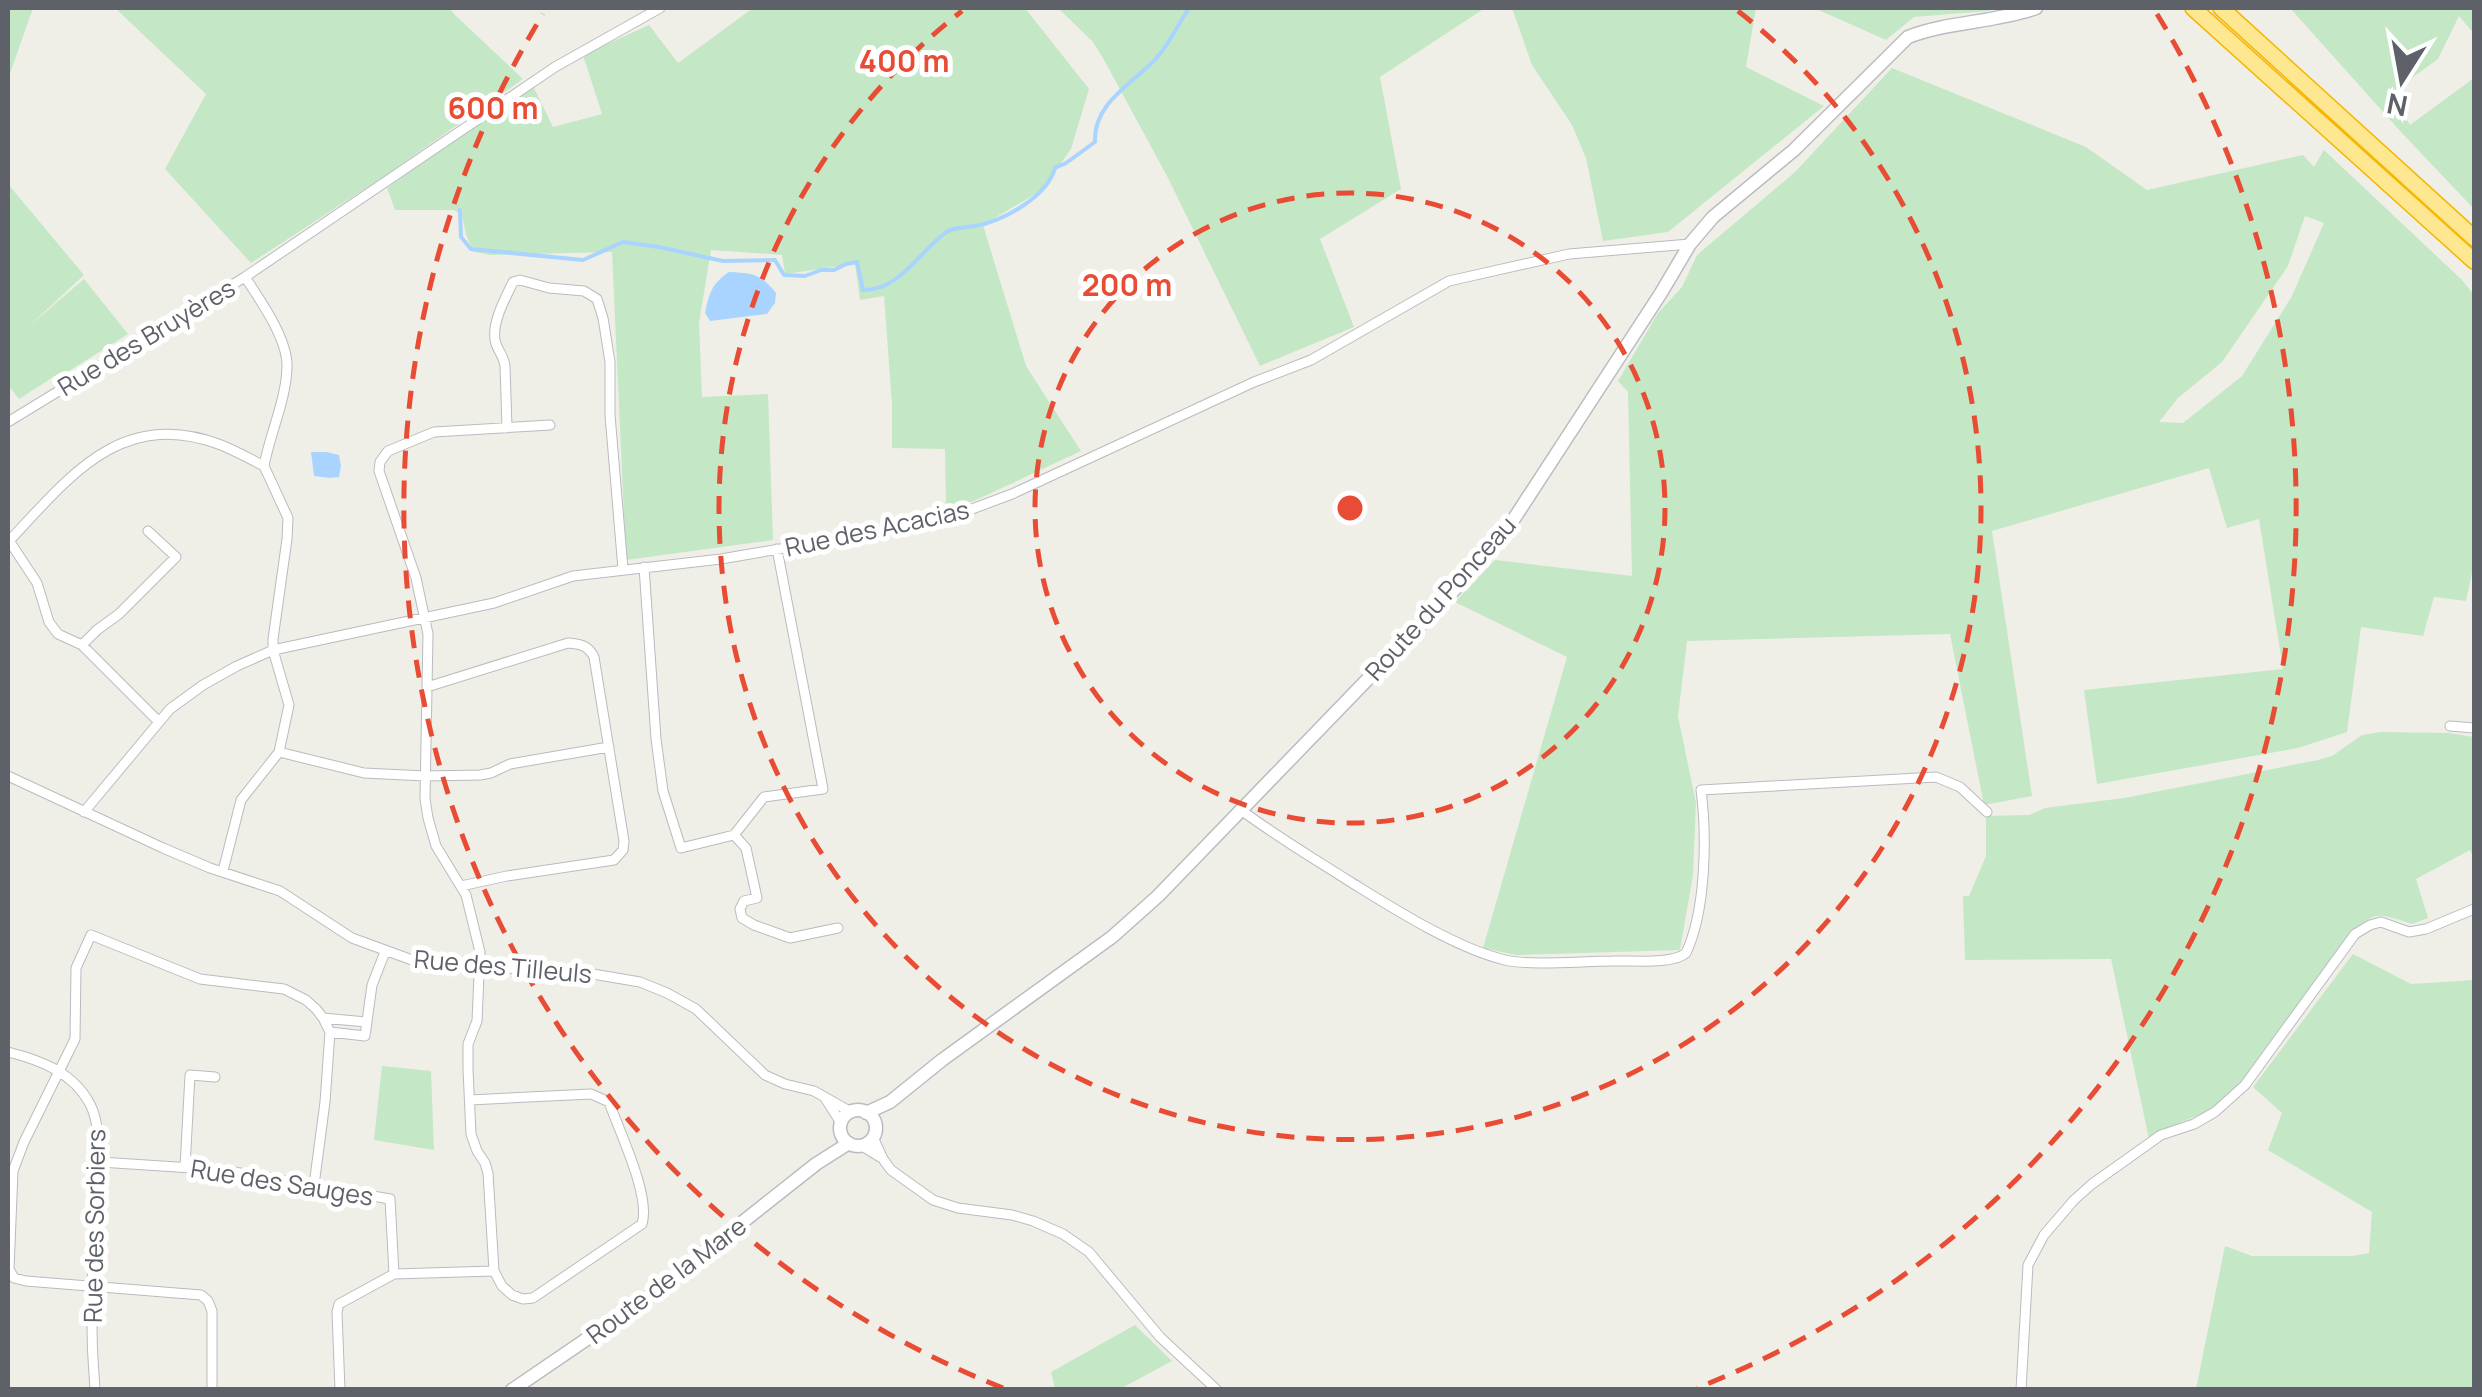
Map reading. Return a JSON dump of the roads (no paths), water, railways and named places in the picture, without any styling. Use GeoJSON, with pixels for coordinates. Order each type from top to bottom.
{"type":"FeatureCollection","features":[{"type":"Feature","properties":{"kind":"highway"},"geometry":{"type":"LineString","coordinates":[[2193,8],[2474,261]]}},
{"type":"Feature","properties":{"kind":"highway"},"geometry":{"type":"LineString","coordinates":[[2221,8],[2474,238]]}},
{"type":"Feature","properties":{"kind":"street","name":"Rue des Bruyères"},"geometry":{"type":"LineString","coordinates":[[8,422],[245,276],[555,67],[660,8]]}},
{"type":"Feature","properties":{"kind":"street","name":"Route du Ponceau"},"geometry":{"type":"LineString","coordinates":[[857,1129],[942,1060],[1112,937],[1158,896],[1454,591],[1508,528],[1690,244],[1712,217],[1794,150],[1908,37],[2036,8]]}},
{"type":"Feature","properties":{"kind":"street","name":"Rue des Acacias"},"geometry":{"type":"LineString","coordinates":[[84,812],[170,709],[237,666],[273,650],[494,603],[573,576],[722,558],[948,518],[980,508],[1311,360],[1449,281],[1569,254],[1690,244]]}},
{"type":"Feature","properties":{"kind":"street"},"geometry":{"type":"LineString","coordinates":[[245,276],[281,339],[288,366],[264,466]]}},
{"type":"Feature","properties":{"kind":"street"},"geometry":{"type":"LineString","coordinates":[[507,428],[506,366],[495,341],[498,316],[513,282],[584,290],[597,299],[610,362],[610,415],[623,570]]}},
{"type":"Feature","properties":{"kind":"street"},"geometry":{"type":"LineString","coordinates":[[470,1100],[591,1094],[603,1098],[608,1102],[638,1181],[645,1209],[638,1228],[532,1298],[512,1295],[494,1271],[488,1173],[471,1134],[468,1044],[477,1021],[480,966],[476,929],[461,886],[436,846],[425,799],[426,618],[381,478],[380,462],[388,451],[434,432],[550,425]]}},
{"type":"Feature","properties":{"kind":"street"},"geometry":{"type":"LineString","coordinates":[[159,722],[82,645],[58,634],[49,622],[36,582],[9,540],[101,452],[123,442],[164,435],[220,445],[264,466],[288,518],[273,650],[289,705],[279,752],[241,800],[223,872]]}},
{"type":"Feature","properties":{"kind":"street"},"geometry":{"type":"LineString","coordinates":[[82,645],[120,614],[176,557],[148,531]]}},
{"type":"Feature","properties":{"kind":"street"},"geometry":{"type":"LineString","coordinates":[[644,567],[663,791],[682,848],[734,835],[764,798],[823,789],[776,549]]}},
{"type":"Feature","properties":{"kind":"street"},"geometry":{"type":"LineString","coordinates":[[427,686],[568,643],[582,645],[594,656],[624,841],[619,857],[461,886]]}},
{"type":"Feature","properties":{"kind":"street"},"geometry":{"type":"LineString","coordinates":[[2450,726],[2474,728]]}},
{"type":"Feature","properties":{"kind":"street"},"geometry":{"type":"LineString","coordinates":[[279,752],[364,772],[425,776],[480,774],[510,764],[609,747]]}},
{"type":"Feature","properties":{"kind":"street","name":"Rue des Tilleuls"},"geometry":{"type":"LineString","coordinates":[[8,776],[178,854],[280,891],[342,933],[385,952],[423,964],[581,972],[640,982],[667,993],[696,1009],[765,1074],[824,1096],[891,1170],[933,1200],[1033,1221],[1063,1234],[1089,1252],[1160,1337],[1217,1390]]}},
{"type":"Feature","properties":{"kind":"street"},"geometry":{"type":"LineString","coordinates":[[1241,810],[1400,912],[1488,955],[1537,962],[1647,960],[1680,958],[1686,953],[1702,876],[1706,828],[1701,790],[1936,777],[1960,787],[1986,812]]}},
{"type":"Feature","properties":{"kind":"street"},"geometry":{"type":"LineString","coordinates":[[734,835],[746,848],[758,898],[744,900],[742,918],[790,938],[838,928]]}},
{"type":"Feature","properties":{"kind":"street"},"geometry":{"type":"LineString","coordinates":[[2021,1390],[2028,1265],[2044,1235],[2074,1200],[2160,1136],[2215,1112],[2245,1085],[2355,934],[2381,922],[2409,932],[2426,929],[2474,909]]}},
{"type":"Feature","properties":{"kind":"street"},"geometry":{"type":"LineString","coordinates":[[212,1390],[212,1311],[205,1298],[196,1293],[26,1281],[14,1278],[9,1269],[12,1171],[75,1039],[76,968],[91,935],[200,979],[284,990],[306,1000],[323,1018],[330,1032],[314,1185]]}},
{"type":"Feature","properties":{"kind":"street"},"geometry":{"type":"LineString","coordinates":[[330,1032],[365,1036],[372,985],[385,952]]}},
{"type":"Feature","properties":{"kind":"street"},"geometry":{"type":"LineString","coordinates":[[323,1018],[366,1022]]}},
{"type":"Feature","properties":{"kind":"street","name":"Rue des Sorbiers"},"geometry":{"type":"LineString","coordinates":[[8,1052],[59,1071],[86,1098],[96,1122],[100,1162],[92,1286],[95,1390]]}},
{"type":"Feature","properties":{"kind":"street"},"geometry":{"type":"LineString","coordinates":[[184,1167],[190,1075],[215,1077]]}},
{"type":"Feature","properties":{"kind":"street","name":"Route de la Mare"},"geometry":{"type":"LineString","coordinates":[[512,1390],[644,1300],[857,1129]]}},
{"type":"Feature","properties":{"kind":"street","name":"Rue des Sauges"},"geometry":{"type":"LineString","coordinates":[[100,1162],[223,1170],[390,1199],[394,1274]]}},
{"type":"Feature","properties":{"kind":"street"},"geometry":{"type":"LineString","coordinates":[[340,1390],[340,1304],[394,1274],[494,1271]]}},
{"type":"Feature","properties":{"kind":"water"},"geometry":{"type":"Polygon","coordinates":[[[729,272],[756,276],[771,287],[776,293],[775,303],[767,314],[710,321],[705,313],[710,295],[729,272]]]}},
{"type":"Feature","properties":{"kind":"water"},"geometry":{"type":"Polygon","coordinates":[[[311,452],[339,455],[339,477],[314,476],[311,452]]]}},
{"type":"Feature","properties":{"kind":"waterway"},"geometry":{"type":"LineString","coordinates":[[460,210],[461,237],[471,249],[583,260],[623,242],[723,261],[775,260],[784,275],[805,276],[857,262],[863,290],[876,289],[908,269],[948,231],[998,219],[1034,198],[1055,168],[1095,142],[1096,128],[1108,104],[1159,55],[1189,8]]}}]}
